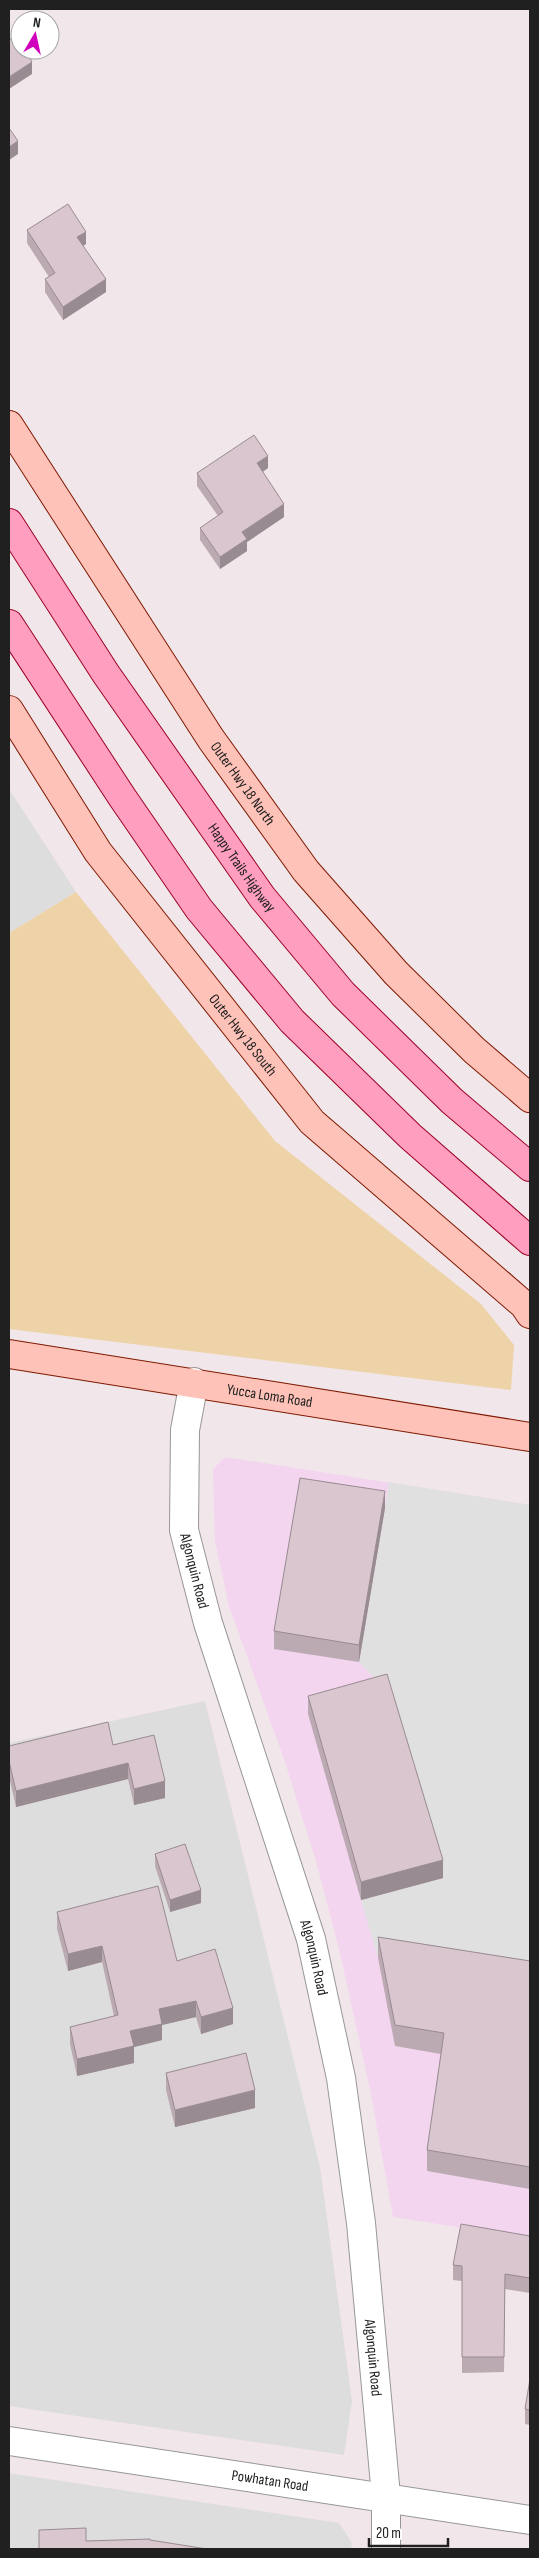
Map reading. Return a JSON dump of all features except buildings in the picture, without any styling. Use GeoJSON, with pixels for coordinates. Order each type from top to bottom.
{"type":"FeatureCollection","features":[{"type":"Feature","properties":{"kind":"main road","name":"Happy Trails Highway"},"geometry":{"type":"LineString","coordinates":[[9,523],[106,674],[262,897],[344,994],[452,1101],[530,1167]]}},
{"type":"Feature","properties":{"kind":"main road"},"geometry":{"type":"LineString","coordinates":[[9,624],[122,797],[199,909],[292,1021],[417,1142],[530,1241]]}},
{"type":"Feature","properties":{"kind":"street","name":"Outer Hwy 18 North"},"geometry":{"type":"LineString","coordinates":[[9,425],[211,739],[306,871],[396,973],[474,1050],[530,1098]]}},
{"type":"Feature","properties":{"kind":"street","name":"Outer Hwy 18 South"},"geometry":{"type":"LineString","coordinates":[[9,710],[98,852],[312,1122],[524,1305],[530,1314]]}},
{"type":"Feature","properties":{"kind":"street","name":"Yucca Loma Road"},"geometry":{"type":"LineString","coordinates":[[9,1354],[530,1437]]}},
{"type":"Feature","properties":{"kind":"street","name":"Algonquin Road"},"geometry":{"type":"LineString","coordinates":[[194,1382],[185,1430],[184,1530],[208,1623],[311,1939],[339,2069],[361,2223],[386,2496],[386,2549]]}},
{"type":"Feature","properties":{"kind":"street","name":"Powhatan Road"},"geometry":{"type":"LineString","coordinates":[[9,2441],[386,2496],[530,2520]]}},
{"type":"Feature","properties":{"kind":"shaded area"},"geometry":{"type":"Polygon","coordinates":[[[9,789],[76,892],[9,933],[9,789]]]}},
{"type":"Feature","properties":{"kind":"shaded area"},"geometry":{"type":"Polygon","coordinates":[[[76,892],[275,1141],[481,1304],[514,1345],[511,1390],[9,1329],[9,933],[76,892]]]}},
{"type":"Feature","properties":{"kind":"shaded area"},"geometry":{"type":"Polygon","coordinates":[[[225,1457],[530,1505],[530,2238],[393,2217],[371,2094],[340,1953],[316,1861],[285,1762],[229,1606],[215,1541],[213,1469],[225,1457]]]}},
{"type":"Feature","properties":{"kind":"shaded area"},"geometry":{"type":"Polygon","coordinates":[[[389,1482],[530,1505],[530,1982],[378,1958],[361,1900],[442,1878],[387,1691],[359,1662],[389,1482]]]}},
{"type":"Feature","properties":{"kind":"shaded area"},"geometry":{"type":"Polygon","coordinates":[[[205,1701],[320,2167],[352,2401],[344,2455],[9,2406],[9,1743],[205,1701]]]}},
{"type":"Feature","properties":{"kind":"shaded area"},"geometry":{"type":"Polygon","coordinates":[[[9,2473],[339,2523],[351,2541],[352,2549],[9,2549],[9,2473]]]}}]}
